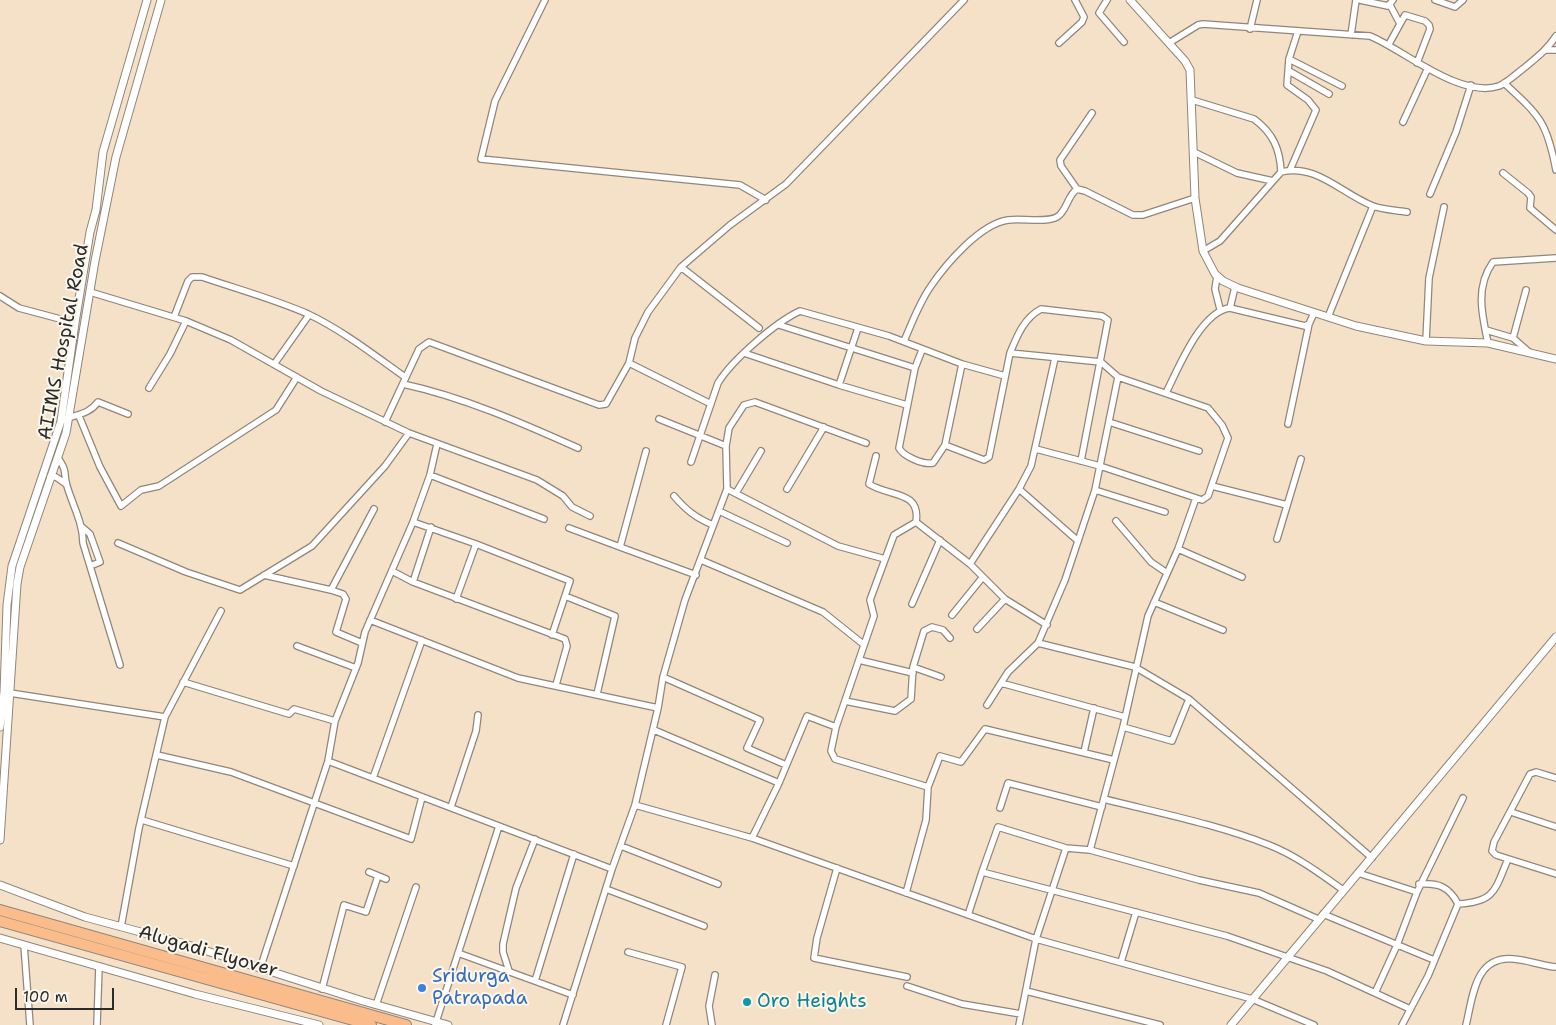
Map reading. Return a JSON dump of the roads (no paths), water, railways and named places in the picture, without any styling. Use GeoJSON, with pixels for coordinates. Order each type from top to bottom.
{"type":"FeatureCollection","features":[{"type":"Feature","properties":{"kind":"highway","name":"Alugadi Flyover"},"geometry":{"type":"LineString","coordinates":[[0,910],[406,1025]]}},
{"type":"Feature","properties":{"kind":"highway","name":"Alugadi Flyover"},"geometry":{"type":"LineString","coordinates":[[0,921],[371,1025]]}},
{"type":"Feature","properties":{"kind":"street","name":"AIIMS Hospital Road"},"geometry":{"type":"LineString","coordinates":[[0,840],[20,566],[66,433],[65,419],[74,323],[90,232],[96,210],[103,152],[147,0]]}},
{"type":"Feature","properties":{"kind":"street","name":"AIIMS Hospital Road"},"geometry":{"type":"LineString","coordinates":[[0,727],[4,692],[6,636],[3,624],[12,566],[65,419],[96,252],[124,124],[161,0]]}},
{"type":"Feature","properties":{"kind":"street"},"geometry":{"type":"LineString","coordinates":[[545,0],[494,101],[481,159],[740,185],[766,200]]}},
{"type":"Feature","properties":{"kind":"street"},"geometry":{"type":"LineString","coordinates":[[385,422],[419,349],[429,342],[603,406],[609,399],[629,363],[635,338],[648,312],[681,267],[730,225],[786,184],[964,0]]}},
{"type":"Feature","properties":{"kind":"street"},"geometry":{"type":"LineString","coordinates":[[1059,43],[1082,22],[1084,17],[1075,0]]}},
{"type":"Feature","properties":{"kind":"street"},"geometry":{"type":"LineString","coordinates":[[1107,0],[1099,13],[1124,42]]}},
{"type":"Feature","properties":{"kind":"street"},"geometry":{"type":"LineString","coordinates":[[1130,0],[1169,43],[1190,70],[1195,198],[1203,251],[1217,276],[1235,287],[1328,317],[1426,341],[1488,343],[1556,360]]}},
{"type":"Feature","properties":{"kind":"street"},"geometry":{"type":"LineString","coordinates":[[1250,29],[1257,0]]}},
{"type":"Feature","properties":{"kind":"street"},"geometry":{"type":"LineString","coordinates":[[1351,35],[1358,0],[1392,2],[1399,22]]}},
{"type":"Feature","properties":{"kind":"street"},"geometry":{"type":"LineString","coordinates":[[1435,0],[1455,7],[1463,0]]}},
{"type":"Feature","properties":{"kind":"street"},"geometry":{"type":"LineString","coordinates":[[1389,44],[1399,22],[1405,15],[1430,25],[1417,63]]}},
{"type":"Feature","properties":{"kind":"street"},"geometry":{"type":"LineString","coordinates":[[1169,43],[1198,25],[1370,36],[1389,44],[1427,70],[1471,85],[1496,87],[1504,83],[1546,50],[1556,36]]}},
{"type":"Feature","properties":{"kind":"street"},"geometry":{"type":"LineString","coordinates":[[1290,170],[1316,110],[1308,100],[1288,85],[1288,60],[1298,31]]}},
{"type":"Feature","properties":{"kind":"street"},"geometry":{"type":"LineString","coordinates":[[1546,50],[1556,50]]}},
{"type":"Feature","properties":{"kind":"street"},"geometry":{"type":"LineString","coordinates":[[1288,60],[1342,86]]}},
{"type":"Feature","properties":{"kind":"street"},"geometry":{"type":"LineString","coordinates":[[1403,122],[1427,70]]}},
{"type":"Feature","properties":{"kind":"street"},"geometry":{"type":"LineString","coordinates":[[1289,72],[1329,94]]}},
{"type":"Feature","properties":{"kind":"street"},"geometry":{"type":"LineString","coordinates":[[1504,83],[1530,106],[1543,122],[1550,139],[1556,170]]}},
{"type":"Feature","properties":{"kind":"street"},"geometry":{"type":"LineString","coordinates":[[1430,194],[1459,125],[1471,85]]}},
{"type":"Feature","properties":{"kind":"street"},"geometry":{"type":"LineString","coordinates":[[1192,100],[1254,119],[1262,125],[1275,141],[1280,156],[1281,172]]}},
{"type":"Feature","properties":{"kind":"street"},"geometry":{"type":"LineString","coordinates":[[1092,113],[1060,160],[1061,166],[1077,189],[1086,191],[1133,215],[1149,214],[1195,198]]}},
{"type":"Feature","properties":{"kind":"street"},"geometry":{"type":"LineString","coordinates":[[1194,152],[1237,173],[1273,182]]}},
{"type":"Feature","properties":{"kind":"street"},"geometry":{"type":"LineString","coordinates":[[1203,251],[1220,241],[1281,172],[1290,170],[1319,176],[1373,206],[1407,212]]}},
{"type":"Feature","properties":{"kind":"street"},"geometry":{"type":"LineString","coordinates":[[1503,174],[1528,193],[1530,208],[1556,230]]}},
{"type":"Feature","properties":{"kind":"street"},"geometry":{"type":"LineString","coordinates":[[904,342],[930,287],[954,257],[975,238],[994,225],[1007,220],[1054,218],[1059,216],[1072,192],[1077,189]]}},
{"type":"Feature","properties":{"kind":"street"},"geometry":{"type":"LineString","coordinates":[[1328,317],[1373,206]]}},
{"type":"Feature","properties":{"kind":"street"},"geometry":{"type":"LineString","coordinates":[[1426,341],[1429,278],[1444,208]]}},
{"type":"Feature","properties":{"kind":"street"},"geometry":{"type":"LineString","coordinates":[[1488,343],[1480,300],[1493,262],[1556,258]]}},
{"type":"Feature","properties":{"kind":"street"},"geometry":{"type":"LineString","coordinates":[[681,267],[759,328]]}},
{"type":"Feature","properties":{"kind":"street"},"geometry":{"type":"LineString","coordinates":[[174,317],[188,281],[196,276],[276,301],[309,315],[354,342],[404,380],[421,388],[521,422],[578,448]]}},
{"type":"Feature","properties":{"kind":"street"},"geometry":{"type":"LineString","coordinates":[[1217,276],[1215,289],[1220,309]]}},
{"type":"Feature","properties":{"kind":"street"},"geometry":{"type":"LineString","coordinates":[[1230,308],[1235,287]]}},
{"type":"Feature","properties":{"kind":"street"},"geometry":{"type":"LineString","coordinates":[[1513,338],[1526,290]]}},
{"type":"Feature","properties":{"kind":"street"},"geometry":{"type":"LineString","coordinates":[[90,292],[186,321],[231,340],[275,363],[321,392],[409,433],[537,480],[563,496],[572,507],[590,516]]}},
{"type":"Feature","properties":{"kind":"street"},"geometry":{"type":"LineString","coordinates":[[0,296],[19,308],[74,323]]}},
{"type":"Feature","properties":{"kind":"street"},"geometry":{"type":"LineString","coordinates":[[1166,393],[1194,340],[1212,315],[1220,309],[1230,308],[1299,325],[1309,324]]}},
{"type":"Feature","properties":{"kind":"street"},"geometry":{"type":"LineString","coordinates":[[945,445],[984,460],[989,457],[1002,402],[1010,353],[1028,319],[1041,309],[1102,316],[1108,320],[1081,461]]}},
{"type":"Feature","properties":{"kind":"street"},"geometry":{"type":"LineString","coordinates":[[691,462],[699,435],[725,372],[744,353],[800,311],[904,342],[962,364],[1005,376]]}},
{"type":"Feature","properties":{"kind":"street"},"geometry":{"type":"LineString","coordinates":[[1288,424],[1309,324],[1314,313]]}},
{"type":"Feature","properties":{"kind":"street"},"geometry":{"type":"LineString","coordinates":[[275,363],[309,315]]}},
{"type":"Feature","properties":{"kind":"street"},"geometry":{"type":"LineString","coordinates":[[149,388],[170,354],[186,321]]}},
{"type":"Feature","properties":{"kind":"street"},"geometry":{"type":"LineString","coordinates":[[779,325],[915,368]]}},
{"type":"Feature","properties":{"kind":"street"},"geometry":{"type":"LineString","coordinates":[[839,385],[858,328]]}},
{"type":"Feature","properties":{"kind":"street"},"geometry":{"type":"LineString","coordinates":[[1486,330],[1513,338],[1529,352]]}},
{"type":"Feature","properties":{"kind":"street"},"geometry":{"type":"LineString","coordinates":[[922,350],[915,368],[899,448],[900,451],[930,464],[936,459],[945,445],[962,364]]}},
{"type":"Feature","properties":{"kind":"street"},"geometry":{"type":"LineString","coordinates":[[744,353],[839,385],[907,405]]}},
{"type":"Feature","properties":{"kind":"street"},"geometry":{"type":"LineString","coordinates":[[1010,353],[1101,362],[1118,377],[1208,408],[1228,434],[1227,443],[1212,486],[1205,499],[1196,498],[1100,466],[1036,449]]}},
{"type":"Feature","properties":{"kind":"street"},"geometry":{"type":"LineString","coordinates":[[970,564],[1019,489],[1031,466],[1055,358]]}},
{"type":"Feature","properties":{"kind":"street"},"geometry":{"type":"LineString","coordinates":[[629,363],[711,404]]}},
{"type":"Feature","properties":{"kind":"street"},"geometry":{"type":"LineString","coordinates":[[78,416],[100,467],[121,506],[141,490],[159,486],[276,410],[298,377]]}},
{"type":"Feature","properties":{"kind":"street"},"geometry":{"type":"LineString","coordinates":[[987,705],[1016,662],[1038,643],[1047,625],[1096,490],[1118,377]]}},
{"type":"Feature","properties":{"kind":"street"},"geometry":{"type":"LineString","coordinates":[[65,419],[78,416],[93,409],[98,402],[128,414]]}},
{"type":"Feature","properties":{"kind":"street"},"geometry":{"type":"LineString","coordinates":[[564,1025],[612,869],[635,805],[654,730],[662,678],[685,600],[728,489],[726,446],[729,428],[740,409],[748,403],[755,402],[866,443]]}},
{"type":"Feature","properties":{"kind":"street"},"geometry":{"type":"LineString","coordinates":[[659,419],[726,446]]}},
{"type":"Feature","properties":{"kind":"street"},"geometry":{"type":"LineString","coordinates":[[1110,422],[1199,452]]}},
{"type":"Feature","properties":{"kind":"street"},"geometry":{"type":"LineString","coordinates":[[787,489],[824,427]]}},
{"type":"Feature","properties":{"kind":"street"},"geometry":{"type":"LineString","coordinates":[[118,543],[186,572],[240,590],[312,546],[385,466],[409,433]]}},
{"type":"Feature","properties":{"kind":"street"},"geometry":{"type":"LineString","coordinates":[[260,969],[328,761],[335,722],[356,668],[370,620],[413,522],[430,475],[437,444]]}},
{"type":"Feature","properties":{"kind":"street"},"geometry":{"type":"LineString","coordinates":[[620,547],[646,451]]}},
{"type":"Feature","properties":{"kind":"street"},"geometry":{"type":"LineString","coordinates":[[736,493],[761,451]]}},
{"type":"Feature","properties":{"kind":"street"},"geometry":{"type":"LineString","coordinates":[[876,456],[868,480],[869,484],[911,500],[917,508],[916,522]]}},
{"type":"Feature","properties":{"kind":"street"},"geometry":{"type":"LineString","coordinates":[[58,458],[64,467],[66,484],[82,526],[83,543],[120,665]]}},
{"type":"Feature","properties":{"kind":"street"},"geometry":{"type":"LineString","coordinates":[[1278,539],[1301,459]]}},
{"type":"Feature","properties":{"kind":"street"},"geometry":{"type":"LineString","coordinates":[[430,475],[544,519]]}},
{"type":"Feature","properties":{"kind":"street"},"geometry":{"type":"LineString","coordinates":[[50,477],[56,477],[66,484]]}},
{"type":"Feature","properties":{"kind":"street"},"geometry":{"type":"LineString","coordinates":[[1212,486],[1287,505]]}},
{"type":"Feature","properties":{"kind":"street"},"geometry":{"type":"LineString","coordinates":[[728,489],[838,546],[885,559]]}},
{"type":"Feature","properties":{"kind":"street"},"geometry":{"type":"LineString","coordinates":[[1019,489],[1078,541]]}},
{"type":"Feature","properties":{"kind":"street"},"geometry":{"type":"LineString","coordinates":[[1096,490],[1165,512]]}},
{"type":"Feature","properties":{"kind":"street"},"geometry":{"type":"LineString","coordinates":[[674,496],[696,518],[713,525]]}},
{"type":"Feature","properties":{"kind":"street"},"geometry":{"type":"LineString","coordinates":[[1090,850],[1123,727],[1148,616],[1178,550],[1196,498]]}},
{"type":"Feature","properties":{"kind":"street"},"geometry":{"type":"LineString","coordinates":[[331,590],[374,509]]}},
{"type":"Feature","properties":{"kind":"street"},"geometry":{"type":"LineString","coordinates":[[718,511],[787,543]]}},
{"type":"Feature","properties":{"kind":"street"},"geometry":{"type":"LineString","coordinates":[[1116,521],[1151,562],[1167,573]]}},
{"type":"Feature","properties":{"kind":"street"},"geometry":{"type":"LineString","coordinates":[[413,522],[476,544],[570,581],[552,635]]}},
{"type":"Feature","properties":{"kind":"street"},"geometry":{"type":"LineString","coordinates":[[916,522],[970,564],[1005,599],[1047,625]]}},
{"type":"Feature","properties":{"kind":"street"},"geometry":{"type":"LineString","coordinates":[[916,522],[894,535],[885,559],[870,600],[874,616],[836,727],[831,751],[835,759],[928,787]]}},
{"type":"Feature","properties":{"kind":"street"},"geometry":{"type":"LineString","coordinates":[[82,526],[90,534],[100,562],[90,566]]}},
{"type":"Feature","properties":{"kind":"street"},"geometry":{"type":"LineString","coordinates":[[413,582],[432,528]]}},
{"type":"Feature","properties":{"kind":"street"},"geometry":{"type":"LineString","coordinates":[[569,528],[696,575]]}},
{"type":"Feature","properties":{"kind":"street"},"geometry":{"type":"LineString","coordinates":[[912,604],[940,540]]}},
{"type":"Feature","properties":{"kind":"street"},"geometry":{"type":"LineString","coordinates":[[456,599],[476,544]]}},
{"type":"Feature","properties":{"kind":"street"},"geometry":{"type":"LineString","coordinates":[[1178,550],[1242,577]]}},
{"type":"Feature","properties":{"kind":"street"},"geometry":{"type":"LineString","coordinates":[[701,560],[823,612],[863,644]]}},
{"type":"Feature","properties":{"kind":"street"},"geometry":{"type":"LineString","coordinates":[[392,571],[413,582],[456,599],[565,639],[567,643],[556,685]]}},
{"type":"Feature","properties":{"kind":"street"},"geometry":{"type":"LineString","coordinates":[[264,575],[343,594],[346,599],[336,632],[362,643]]}},
{"type":"Feature","properties":{"kind":"street"},"geometry":{"type":"LineString","coordinates":[[952,615],[982,578]]}},
{"type":"Feature","properties":{"kind":"street"},"geometry":{"type":"LineString","coordinates":[[564,596],[615,616],[596,694]]}},
{"type":"Feature","properties":{"kind":"street"},"geometry":{"type":"LineString","coordinates":[[977,629],[1005,599]]}},
{"type":"Feature","properties":{"kind":"street"},"geometry":{"type":"LineString","coordinates":[[1154,602],[1223,630]]}},
{"type":"Feature","properties":{"kind":"street"},"geometry":{"type":"LineString","coordinates":[[121,927],[165,717],[221,610]]}},
{"type":"Feature","properties":{"kind":"street"},"geometry":{"type":"LineString","coordinates":[[370,620],[518,678],[658,708]]}},
{"type":"Feature","properties":{"kind":"street"},"geometry":{"type":"LineString","coordinates":[[845,701],[895,711],[910,699],[913,670],[924,630],[932,627],[943,630],[950,638]]}},
{"type":"Feature","properties":{"kind":"street"},"geometry":{"type":"LineString","coordinates":[[6,636],[14,637]]}},
{"type":"Feature","properties":{"kind":"street"},"geometry":{"type":"LineString","coordinates":[[1230,1025],[1556,637]]}},
{"type":"Feature","properties":{"kind":"street"},"geometry":{"type":"LineString","coordinates":[[374,778],[422,640]]}},
{"type":"Feature","properties":{"kind":"street"},"geometry":{"type":"LineString","coordinates":[[1038,643],[1135,667],[1189,699],[1372,858]]}},
{"type":"Feature","properties":{"kind":"street"},"geometry":{"type":"LineString","coordinates":[[297,646],[356,668]]}},
{"type":"Feature","properties":{"kind":"street"},"geometry":{"type":"LineString","coordinates":[[859,660],[941,677]]}},
{"type":"Feature","properties":{"kind":"street"},"geometry":{"type":"LineString","coordinates":[[662,678],[760,720],[747,748],[786,765]]}},
{"type":"Feature","properties":{"kind":"street"},"geometry":{"type":"LineString","coordinates":[[183,682],[289,714],[294,709],[335,722]]}},
{"type":"Feature","properties":{"kind":"street"},"geometry":{"type":"LineString","coordinates":[[1001,683],[1125,717]]}},
{"type":"Feature","properties":{"kind":"street"},"geometry":{"type":"LineString","coordinates":[[10,693],[165,717]]}},
{"type":"Feature","properties":{"kind":"street"},"geometry":{"type":"LineString","coordinates":[[1123,727],[1172,741],[1189,699]]}},
{"type":"Feature","properties":{"kind":"street"},"geometry":{"type":"LineString","coordinates":[[1084,752],[1094,708]]}},
{"type":"Feature","properties":{"kind":"street"},"geometry":{"type":"LineString","coordinates":[[451,807],[476,732],[478,715]]}},
{"type":"Feature","properties":{"kind":"street"},"geometry":{"type":"LineString","coordinates":[[752,838],[779,783],[807,716],[836,727]]}},
{"type":"Feature","properties":{"kind":"street"},"geometry":{"type":"LineString","coordinates":[[906,893],[926,820],[928,787],[940,756],[961,762],[985,729],[1114,760]]}},
{"type":"Feature","properties":{"kind":"street"},"geometry":{"type":"LineString","coordinates":[[654,730],[779,783]]}},
{"type":"Feature","properties":{"kind":"street"},"geometry":{"type":"LineString","coordinates":[[157,754],[231,772],[411,839],[422,796]]}},
{"type":"Feature","properties":{"kind":"street"},"geometry":{"type":"LineString","coordinates":[[328,761],[612,869]]}},
{"type":"Feature","properties":{"kind":"street"},"geometry":{"type":"LineString","coordinates":[[1556,777],[1533,772],[1492,847],[1493,853],[1556,874]]}},
{"type":"Feature","properties":{"kind":"street"},"geometry":{"type":"LineString","coordinates":[[1000,808],[1008,783],[1102,807]]}},
{"type":"Feature","properties":{"kind":"street"},"geometry":{"type":"LineString","coordinates":[[1104,798],[1209,825],[1270,845],[1323,875],[1343,890]]}},
{"type":"Feature","properties":{"kind":"street"},"geometry":{"type":"LineString","coordinates":[[1375,993],[1397,945],[1419,884],[1463,798]]}},
{"type":"Feature","properties":{"kind":"street"},"geometry":{"type":"LineString","coordinates":[[635,805],[752,838],[1036,939],[1252,999],[1314,1025]]}},
{"type":"Feature","properties":{"kind":"street"},"geometry":{"type":"LineString","coordinates":[[1511,812],[1556,827]]}},
{"type":"Feature","properties":{"kind":"street"},"geometry":{"type":"LineString","coordinates":[[142,820],[294,866]]}},
{"type":"Feature","properties":{"kind":"street"},"geometry":{"type":"LineString","coordinates":[[435,1023],[499,826]]}},
{"type":"Feature","properties":{"kind":"street"},"geometry":{"type":"LineString","coordinates":[[968,915],[998,827],[1066,848],[1090,850],[1199,880],[1259,893],[1434,960]]}},
{"type":"Feature","properties":{"kind":"street"},"geometry":{"type":"LineString","coordinates":[[509,972],[503,952],[503,944],[516,888],[535,839]]}},
{"type":"Feature","properties":{"kind":"street"},"geometry":{"type":"LineString","coordinates":[[621,846],[718,884]]}},
{"type":"Feature","properties":{"kind":"street"},"geometry":{"type":"LineString","coordinates":[[1019,1025],[1036,939],[1066,848]]}},
{"type":"Feature","properties":{"kind":"street"},"geometry":{"type":"LineString","coordinates":[[535,981],[574,854]]}},
{"type":"Feature","properties":{"kind":"street"},"geometry":{"type":"LineString","coordinates":[[1458,904],[1476,903],[1493,894],[1508,859]]}},
{"type":"Feature","properties":{"kind":"street"},"geometry":{"type":"LineString","coordinates":[[837,868],[817,938],[814,958],[906,977]]}},
{"type":"Feature","properties":{"kind":"street"},"geometry":{"type":"LineString","coordinates":[[369,872],[386,878]]}},
{"type":"Feature","properties":{"kind":"street"},"geometry":{"type":"LineString","coordinates":[[982,872],[1227,936],[1327,971],[1410,1009]]}},
{"type":"Feature","properties":{"kind":"street"},"geometry":{"type":"LineString","coordinates":[[1358,873],[1417,892]]}},
{"type":"Feature","properties":{"kind":"street"},"geometry":{"type":"LineString","coordinates":[[322,988],[344,905],[366,912],[378,876]]}},
{"type":"Feature","properties":{"kind":"street"},"geometry":{"type":"LineString","coordinates":[[1419,884],[1436,883],[1449,890],[1458,904]]}},
{"type":"Feature","properties":{"kind":"street"},"geometry":{"type":"LineString","coordinates":[[0,885],[85,917],[185,944],[376,1005],[435,1023],[448,1025]]}},
{"type":"Feature","properties":{"kind":"street"},"geometry":{"type":"LineString","coordinates":[[376,1005],[416,887]]}},
{"type":"Feature","properties":{"kind":"street"},"geometry":{"type":"LineString","coordinates":[[606,889],[704,926]]}},
{"type":"Feature","properties":{"kind":"street"},"geometry":{"type":"LineString","coordinates":[[1402,1025],[1434,960],[1458,904]]}},
{"type":"Feature","properties":{"kind":"street"},"geometry":{"type":"LineString","coordinates":[[1121,962],[1136,912]]}},
{"type":"Feature","properties":{"kind":"street"},"geometry":{"type":"LineString","coordinates":[[0,938],[195,994],[319,1025]]}},
{"type":"Feature","properties":{"kind":"street"},"geometry":{"type":"LineString","coordinates":[[24,945],[30,1025]]}},
{"type":"Feature","properties":{"kind":"street"},"geometry":{"type":"LineString","coordinates":[[628,952],[682,966],[666,1025]]}},
{"type":"Feature","properties":{"kind":"street"},"geometry":{"type":"LineString","coordinates":[[458,953],[573,995]]}},
{"type":"Feature","properties":{"kind":"street"},"geometry":{"type":"LineString","coordinates":[[1466,1025],[1479,974],[1492,962],[1502,958],[1556,967]]}},
{"type":"Feature","properties":{"kind":"street"},"geometry":{"type":"LineString","coordinates":[[97,1025],[99,966]]}},
{"type":"Feature","properties":{"kind":"street"},"geometry":{"type":"LineString","coordinates":[[712,1025],[708,1006],[715,975]]}},
{"type":"Feature","properties":{"kind":"street"},"geometry":{"type":"LineString","coordinates":[[907,986],[962,1004],[1021,1014]]}},
{"type":"Feature","properties":{"kind":"street"},"geometry":{"type":"LineString","coordinates":[[1026,991],[1160,1025]]}},
{"type":"Feature","properties":{"kind":"place","name":"Sridurga Patrapada"},"geometry":{"type":"Point","coordinates":[422,988]}},
{"type":"Feature","properties":{"kind":"place","name":"Oro Heights"},"geometry":{"type":"Point","coordinates":[747,1002]}}]}
